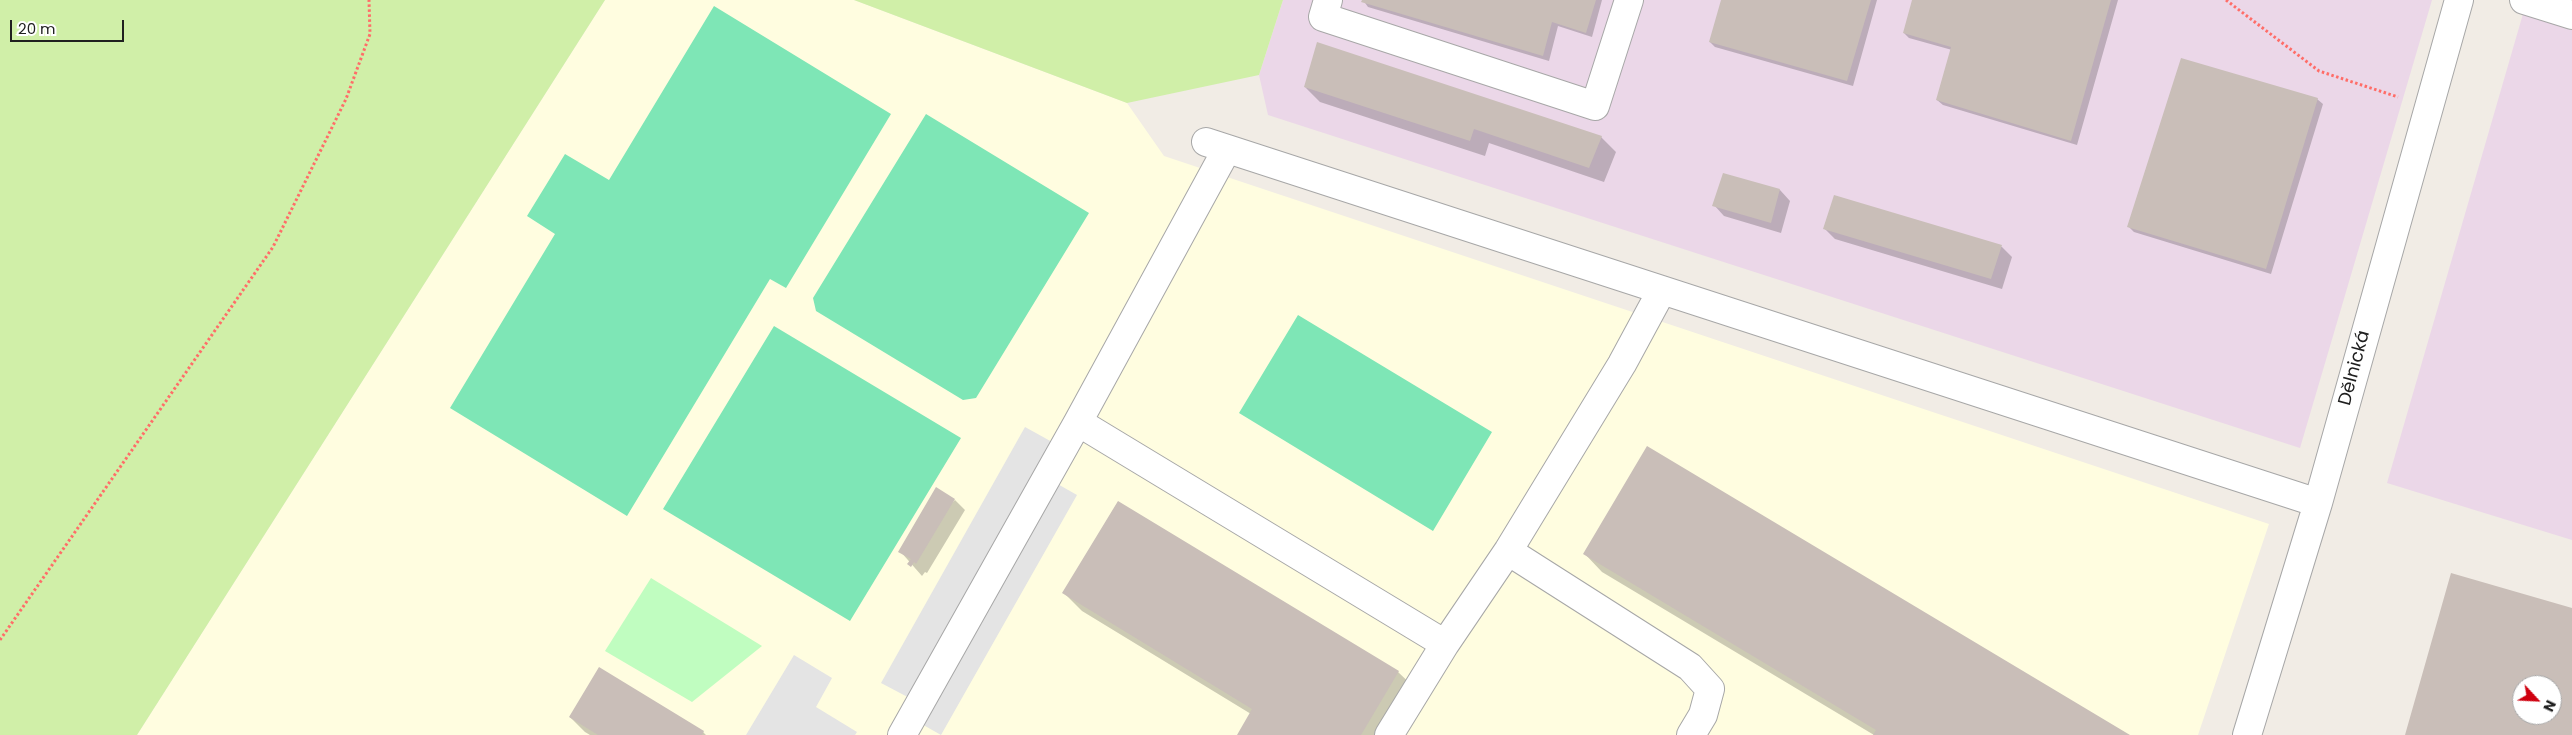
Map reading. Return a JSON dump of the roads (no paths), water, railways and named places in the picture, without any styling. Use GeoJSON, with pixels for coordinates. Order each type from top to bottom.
{"type":"FeatureCollection","features":[{"type":"Feature","properties":{"kind":"street"},"geometry":{"type":"LineString","coordinates":[[1328,0],[1323,17],[1595,106],[1629,0]]}},
{"type":"Feature","properties":{"kind":"street","name":"Dělnická"},"geometry":{"type":"LineString","coordinates":[[2247,735],[2318,503],[2458,0]]}},
{"type":"Feature","properties":{"kind":"street"},"geometry":{"type":"LineString","coordinates":[[2524,0],[2572,15]]}},
{"type":"Feature","properties":{"kind":"street"},"geometry":{"type":"LineString","coordinates":[[902,735],[1078,422],[1216,146],[2318,503]]}},
{"type":"Feature","properties":{"kind":"street"},"geometry":{"type":"LineString","coordinates":[[1389,735],[1445,644],[1508,551],[1622,364],[1662,290]]}},
{"type":"Feature","properties":{"kind":"street"},"geometry":{"type":"LineString","coordinates":[[1078,422],[1445,644]]}},
{"type":"Feature","properties":{"kind":"street"},"geometry":{"type":"LineString","coordinates":[[1508,551],[1690,667],[1710,688],[1703,715],[1691,735]]}}]}
